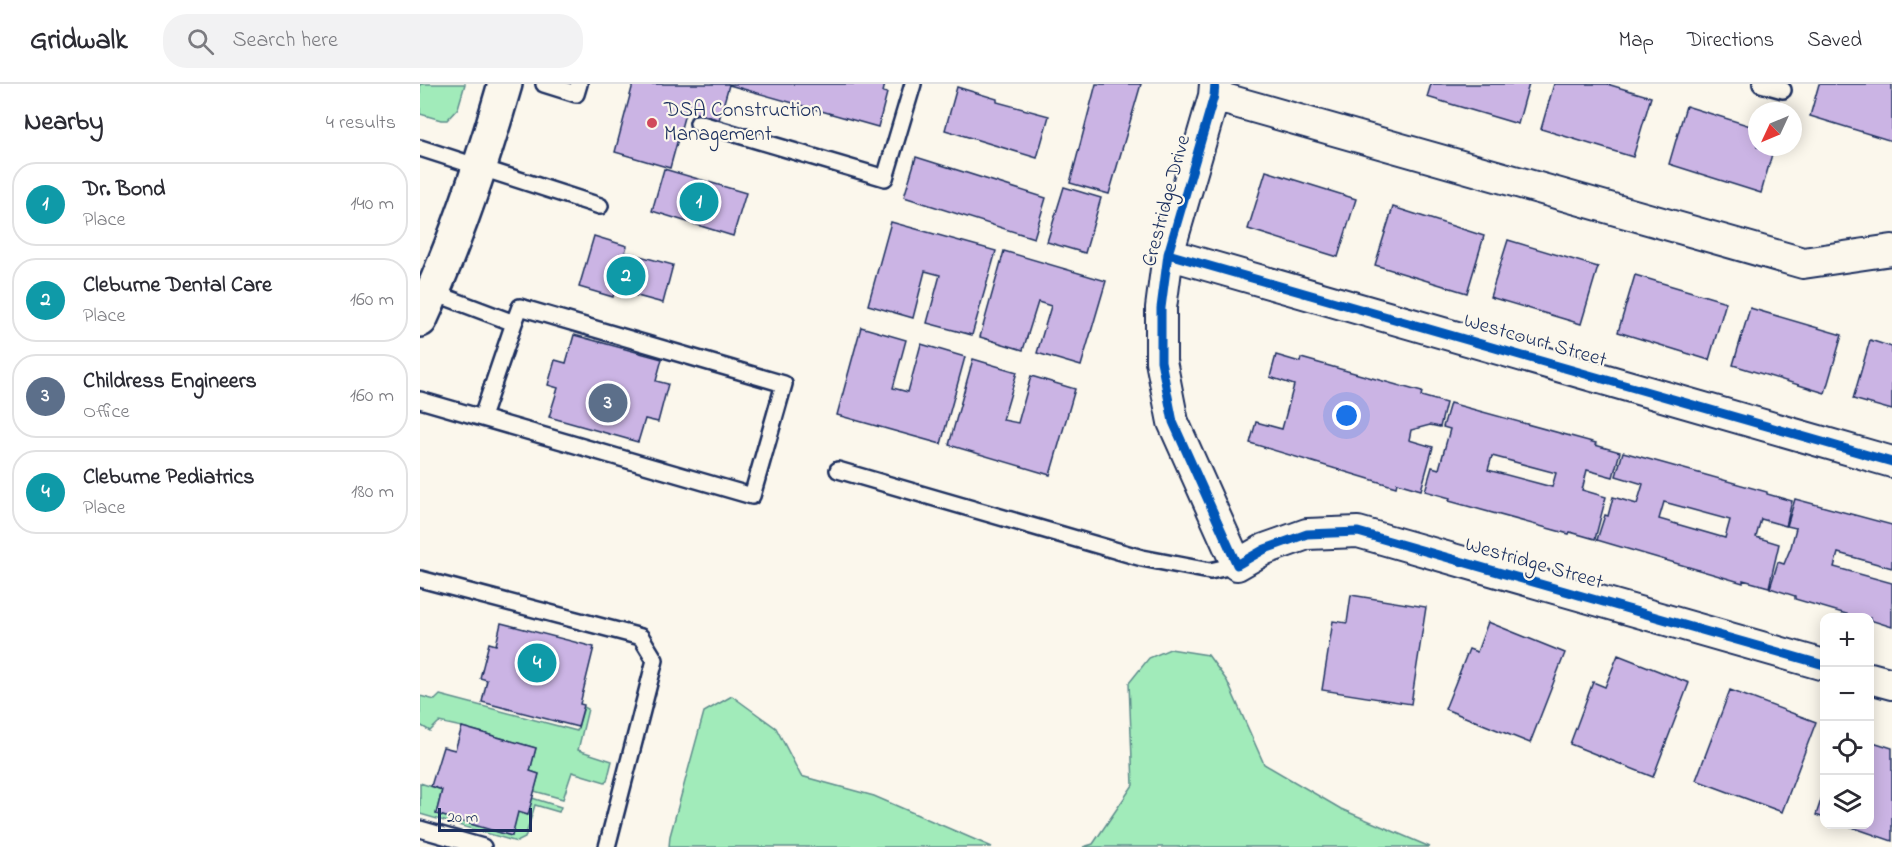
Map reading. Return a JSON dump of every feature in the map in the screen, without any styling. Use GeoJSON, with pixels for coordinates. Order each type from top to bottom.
{"type":"FeatureCollection","features":[{"type":"Feature","properties":{"kind":"street"},"geometry":{"type":"LineString","coordinates":[[423,311],[457,231],[506,84]]}},
{"type":"Feature","properties":{"kind":"street"},"geometry":{"type":"LineString","coordinates":[[1215,90],[1803,263],[1892,250]]}},
{"type":"Feature","properties":{"kind":"street","name":"Crestridge Drive"},"geometry":{"type":"LineString","coordinates":[[1215,90],[1168,254],[1161,308],[1161,361],[1173,422],[1237,565]]}},
{"type":"Feature","properties":{"kind":"street","name":"Westcourt Street"},"geometry":{"type":"LineString","coordinates":[[1168,254],[1892,462]]}},
{"type":"Feature","properties":{"kind":"street","name":"Westridge Street"},"geometry":{"type":"LineString","coordinates":[[1237,565],[1265,549],[1307,534],[1358,532],[1820,664]]}},
{"type":"Feature","properties":{"kind":"street"},"geometry":{"type":"LineString","coordinates":[[1874,679],[1892,684]]}},
{"type":"Feature","properties":{"kind":"lane"},"geometry":{"type":"LineString","coordinates":[[544,84],[576,94],[579,84]]}},
{"type":"Feature","properties":{"kind":"lane"},"geometry":{"type":"LineString","coordinates":[[698,123],[885,178],[913,84]]}},
{"type":"Feature","properties":{"kind":"lane"},"geometry":{"type":"LineString","coordinates":[[1761,84],[1783,90]]}},
{"type":"Feature","properties":{"kind":"lane"},"geometry":{"type":"LineString","coordinates":[[420,148],[600,206]]}},
{"type":"Feature","properties":{"kind":"lane"},"geometry":{"type":"LineString","coordinates":[[420,400],[752,496],[784,384],[520,308],[482,417]]}},
{"type":"Feature","properties":{"kind":"lane"},"geometry":{"type":"LineString","coordinates":[[423,311],[514,323]]}},
{"type":"Feature","properties":{"kind":"lane"},"geometry":{"type":"LineString","coordinates":[[838,470],[1142,558],[1210,571],[1237,565]]}},
{"type":"Feature","properties":{"kind":"lane"},"geometry":{"type":"LineString","coordinates":[[420,579],[641,637],[656,660],[607,847]]}},
{"type":"Feature","properties":{"kind":"lane"},"geometry":{"type":"LineString","coordinates":[[420,829],[483,847]]}},
{"type":"Feature","properties":{"kind":"green space"},"geometry":{"type":"Polygon","coordinates":[[[420,84],[465,84],[458,108],[447,120],[420,114],[420,84]]]}},
{"type":"Feature","properties":{"kind":"green space"},"geometry":{"type":"Polygon","coordinates":[[[1170,649],[1208,655],[1227,681],[1264,764],[1341,809],[1430,847],[1083,847],[1093,844],[1133,785],[1129,683],[1149,658],[1170,649]]]}},
{"type":"Feature","properties":{"kind":"green space"},"geometry":{"type":"Polygon","coordinates":[[[440,695],[577,731],[584,707],[588,709],[578,750],[612,761],[607,781],[572,772],[563,799],[534,791],[539,774],[530,771],[536,748],[439,722],[430,731],[420,725],[420,696],[435,700],[440,695]]]}},
{"type":"Feature","properties":{"kind":"green space"},"geometry":{"type":"Polygon","coordinates":[[[732,696],[776,728],[801,776],[874,796],[992,847],[669,847],[704,712],[732,696]]]}},
{"type":"Feature","properties":{"kind":"green space"},"geometry":{"type":"Polygon","coordinates":[[[420,783],[442,790],[436,814],[511,836],[518,812],[528,815],[532,798],[561,807],[559,812],[535,805],[525,838],[517,842],[420,814],[420,783]]]}},
{"type":"Feature","properties":{"kind":"building","name":"DSA Construction Management"},"geometry":{"type":"Polygon","coordinates":[[[633,84],[885,84],[883,92],[887,93],[878,127],[729,85],[719,120],[686,110],[670,168],[615,152],[633,84]]]}},
{"type":"Feature","properties":{"kind":"building"},"geometry":{"type":"Polygon","coordinates":[[[1096,84],[1141,84],[1109,194],[1070,183],[1096,84]]]}},
{"type":"Feature","properties":{"kind":"building"},"geometry":{"type":"Polygon","coordinates":[[[1431,84],[1529,84],[1518,124],[1427,97],[1431,84]]]}},
{"type":"Feature","properties":{"kind":"building"},"geometry":{"type":"Polygon","coordinates":[[[1554,84],[1607,84],[1651,97],[1633,157],[1541,129],[1554,84]]]}},
{"type":"Feature","properties":{"kind":"building"},"geometry":{"type":"Polygon","coordinates":[[[1819,84],[1892,84],[1892,141],[1810,116],[1819,84]]]}},
{"type":"Feature","properties":{"kind":"building"},"geometry":{"type":"Polygon","coordinates":[[[957,87],[997,99],[997,102],[1049,116],[1037,158],[945,130],[957,87]]]}},
{"type":"Feature","properties":{"kind":"building"},"geometry":{"type":"Polygon","coordinates":[[[1686,106],[1748,125],[1748,156],[1771,156],[1761,193],[1669,164],[1686,106]]]}},
{"type":"Feature","properties":{"kind":"building"},"geometry":{"type":"Polygon","coordinates":[[[916,157],[1046,198],[1034,238],[904,197],[916,157]]]}},
{"type":"Feature","properties":{"kind":"building"},"geometry":{"type":"Polygon","coordinates":[[[664,169],[746,193],[733,236],[652,211],[664,169]]]}},
{"type":"Feature","properties":{"kind":"building"},"geometry":{"type":"Polygon","coordinates":[[[1266,171],[1356,199],[1338,257],[1248,229],[1266,171]]]}},
{"type":"Feature","properties":{"kind":"building"},"geometry":{"type":"Polygon","coordinates":[[[1064,187],[1101,198],[1085,253],[1047,242],[1064,187]]]}},
{"type":"Feature","properties":{"kind":"building"},"geometry":{"type":"Polygon","coordinates":[[[1393,207],[1484,236],[1467,293],[1375,265],[1393,207]]]}},
{"type":"Feature","properties":{"kind":"building"},"geometry":{"type":"Polygon","coordinates":[[[891,222],[996,251],[972,335],[927,323],[940,275],[925,271],[913,318],[868,305],[891,222]]]}},
{"type":"Feature","properties":{"kind":"building"},"geometry":{"type":"Polygon","coordinates":[[[594,236],[627,246],[625,252],[673,265],[663,303],[615,290],[613,297],[579,287],[594,236]]]}},
{"type":"Feature","properties":{"kind":"building"},"geometry":{"type":"Polygon","coordinates":[[[1508,240],[1598,267],[1581,324],[1490,297],[1508,240]]]}},
{"type":"Feature","properties":{"kind":"building"},"geometry":{"type":"Polygon","coordinates":[[[1004,251],[1106,281],[1081,366],[1037,353],[1051,306],[1038,302],[1023,350],[980,337],[1004,251]]]}},
{"type":"Feature","properties":{"kind":"building"},"geometry":{"type":"Polygon","coordinates":[[[1635,275],[1726,302],[1709,360],[1618,332],[1635,275]]]}},
{"type":"Feature","properties":{"kind":"building"},"geometry":{"type":"Polygon","coordinates":[[[1750,308],[1842,335],[1825,393],[1733,365],[1750,308]]]}},
{"type":"Feature","properties":{"kind":"building"},"geometry":{"type":"Polygon","coordinates":[[[861,327],[906,340],[893,388],[908,392],[921,344],[965,357],[941,444],[837,415],[861,327]]]}},
{"type":"Feature","properties":{"kind":"building"},"geometry":{"type":"Polygon","coordinates":[[[574,335],[662,359],[656,381],[668,384],[658,422],[645,419],[638,442],[549,417],[558,388],[548,385],[555,360],[566,363],[574,335]]]}},
{"type":"Feature","properties":{"kind":"building"},"geometry":{"type":"Polygon","coordinates":[[[1870,340],[1892,347],[1892,410],[1853,399],[1870,340]]]}},
{"type":"Feature","properties":{"kind":"building"},"geometry":{"type":"Polygon","coordinates":[[[1276,355],[1300,362],[1301,358],[1422,392],[1421,396],[1446,403],[1440,427],[1430,425],[1411,430],[1409,440],[1433,447],[1421,490],[1397,483],[1396,487],[1250,443],[1256,422],[1282,429],[1294,385],[1270,377],[1276,355]]]}},
{"type":"Feature","properties":{"kind":"building"},"geometry":{"type":"Polygon","coordinates":[[[973,359],[1017,372],[1003,420],[1018,423],[1031,376],[1075,389],[1050,475],[949,445],[973,359]]]}},
{"type":"Feature","properties":{"kind":"building"},"geometry":{"type":"Polygon","coordinates":[[[1450,403],[1596,443],[1595,445],[1620,452],[1613,477],[1587,470],[1582,490],[1606,497],[1595,539],[1449,501],[1450,498],[1425,491],[1432,467],[1439,469],[1450,429],[1443,427],[1450,403]],[[1492,456],[1488,470],[1552,487],[1556,473],[1492,456]]]}},
{"type":"Feature","properties":{"kind":"building"},"geometry":{"type":"Polygon","coordinates":[[[1623,452],[1792,501],[1786,526],[1761,519],[1756,537],[1779,544],[1769,587],[1743,580],[1743,583],[1597,540],[1605,515],[1608,516],[1613,497],[1637,504],[1643,484],[1616,476],[1623,452]],[[1664,502],[1659,519],[1725,538],[1730,520],[1664,502]]]}},
{"type":"Feature","properties":{"kind":"building"},"geometry":{"type":"Polygon","coordinates":[[[1795,499],[1892,525],[1892,568],[1838,553],[1834,567],[1892,583],[1892,627],[1874,621],[1874,613],[1843,613],[1795,599],[1795,596],[1770,588],[1778,562],[1784,564],[1791,547],[1796,528],[1787,526],[1795,499]]]}},
{"type":"Feature","properties":{"kind":"building"},"geometry":{"type":"Polygon","coordinates":[[[1351,595],[1426,607],[1411,704],[1322,690],[1333,621],[1347,623],[1351,595]]]}},
{"type":"Feature","properties":{"kind":"building"},"geometry":{"type":"Polygon","coordinates":[[[1488,622],[1565,653],[1530,743],[1445,709],[1469,649],[1477,652],[1488,622]]]}},
{"type":"Feature","properties":{"kind":"building"},"geometry":{"type":"Polygon","coordinates":[[[501,623],[594,647],[580,704],[584,705],[578,727],[482,702],[487,680],[480,678],[489,643],[496,645],[501,623]]]}},
{"type":"Feature","properties":{"kind":"building"},"geometry":{"type":"Polygon","coordinates":[[[1618,655],[1689,683],[1653,777],[1570,744],[1593,682],[1605,687],[1618,655]]]}},
{"type":"Feature","properties":{"kind":"building"},"geometry":{"type":"Polygon","coordinates":[[[1730,690],[1816,722],[1782,812],[1696,780],[1730,690]]]}},
{"type":"Feature","properties":{"kind":"building"},"geometry":{"type":"Polygon","coordinates":[[[462,727],[536,748],[530,771],[539,774],[528,815],[518,812],[512,836],[436,814],[442,790],[431,786],[443,747],[455,750],[462,727]]]}},
{"type":"Feature","properties":{"kind":"building"},"geometry":{"type":"Polygon","coordinates":[[[1874,742],[1892,748],[1892,841],[1857,829],[1874,829],[1874,742]]]}},
{"type":"Feature","properties":{"kind":"building"},"geometry":{"type":"Polygon","coordinates":[[[1820,803],[1820,816],[1816,815],[1820,803]]]}},
{"type":"Feature","properties":{"kind":"cycle path"},"geometry":{"type":"LineString","coordinates":[[1215,84],[1214,96],[1168,254],[1161,308],[1161,361],[1173,422],[1237,565],[1265,549],[1307,534],[1358,532],[1820,664]]}},
{"type":"Feature","properties":{"kind":"cycle path"},"geometry":{"type":"LineString","coordinates":[[1168,254],[1892,462]]}},
{"type":"Feature","properties":{"kind":"place","name":"DSA Construction Management"},"geometry":{"type":"Point","coordinates":[652,123]}},
{"type":"Feature","properties":{"kind":"place","name":"Dr. Bond"},"geometry":{"type":"Point","coordinates":[699,202]}},
{"type":"Feature","properties":{"kind":"place","name":"Cleburne Dental Care"},"geometry":{"type":"Point","coordinates":[626,276]}},
{"type":"Feature","properties":{"kind":"place","name":"Childress Engineers"},"geometry":{"type":"Point","coordinates":[608,403]}},
{"type":"Feature","properties":{"kind":"place","name":"Cleburne Pediatrics"},"geometry":{"type":"Point","coordinates":[537,663]}}]}
